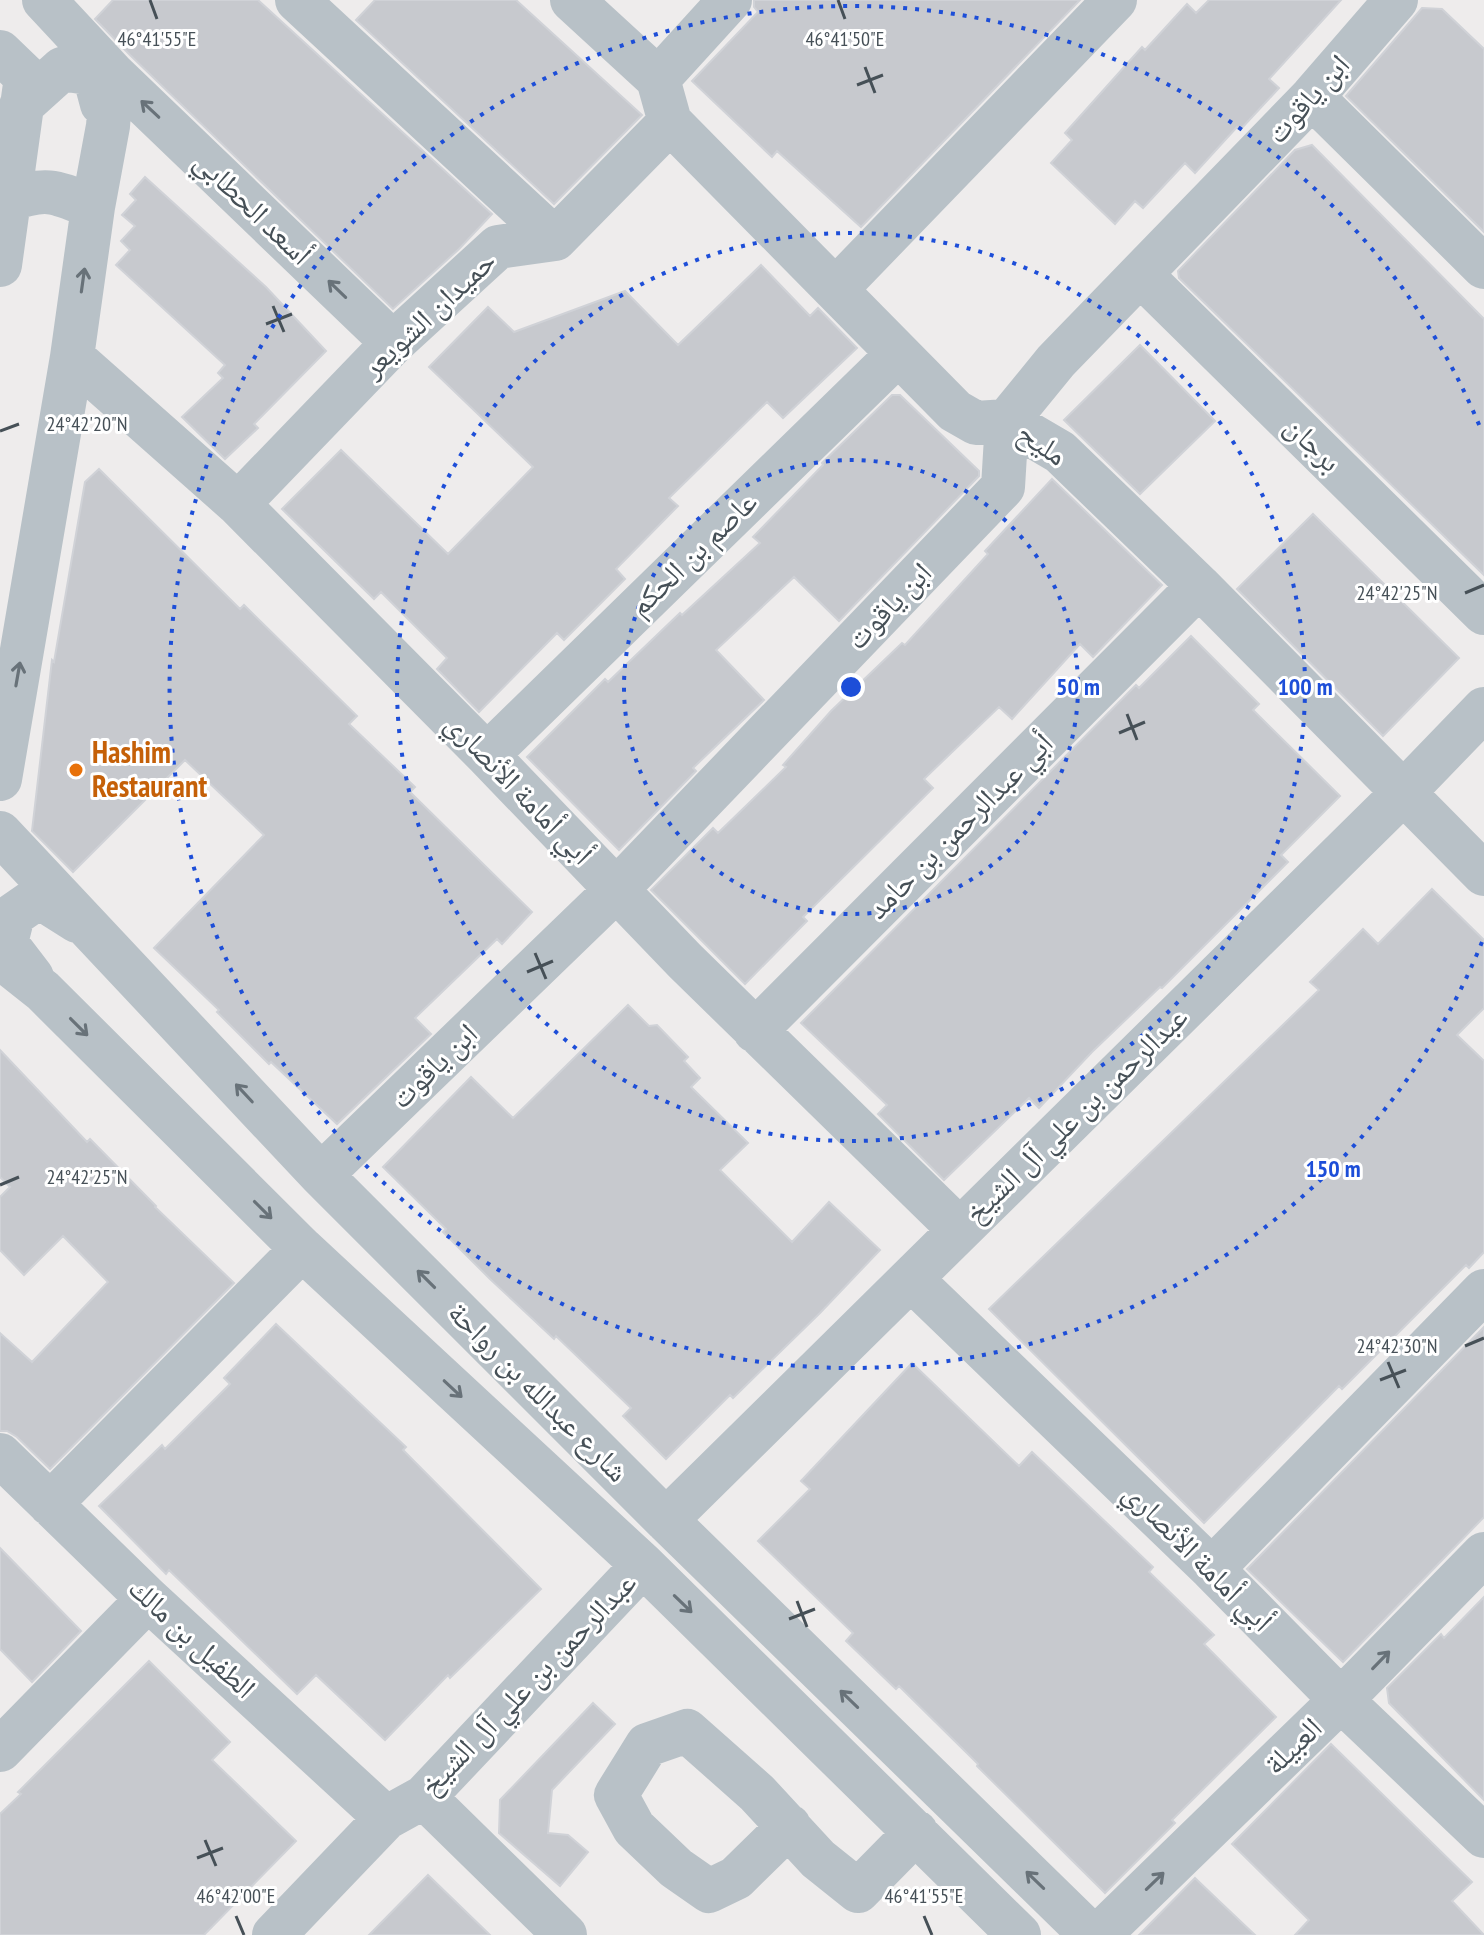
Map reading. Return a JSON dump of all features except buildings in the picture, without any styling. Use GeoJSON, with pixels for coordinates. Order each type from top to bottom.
{"type":"FeatureCollection","features":[{"type":"Feature","properties":{"kind":"street"},"geometry":{"type":"LineString","coordinates":[[572,0],[658,79],[730,0]]}},
{"type":"Feature","properties":{"kind":"street"},"geometry":{"type":"LineString","coordinates":[[836,289],[1115,0]]}},
{"type":"Feature","properties":{"kind":"street","name":"ابن ياقوت"},"geometry":{"type":"LineString","coordinates":[[321,1175],[616,890],[1003,487],[1007,421],[1056,361],[1312,97],[1396,0]]}},
{"type":"Feature","properties":{"kind":"street","name":"أسعد الحطابي"},"geometry":{"type":"LineString","coordinates":[[54,3],[112,73],[393,343]]}},
{"type":"Feature","properties":{"kind":"street"},"geometry":{"type":"LineString","coordinates":[[312,5],[555,239],[670,122]]}},
{"type":"Feature","properties":{"kind":"street"},"geometry":{"type":"LineString","coordinates":[[0,52],[26,77],[0,265]]}},
{"type":"Feature","properties":{"kind":"street"},"geometry":{"type":"LineString","coordinates":[[21,106],[62,69],[94,74],[108,126]]}},
{"type":"Feature","properties":{"kind":"street"},"geometry":{"type":"LineString","coordinates":[[0,779],[72,357],[108,126],[112,73]]}},
{"type":"Feature","properties":{"kind":"street","name":"مليح"},"geometry":{"type":"LineString","coordinates":[[658,79],[670,122],[955,411],[976,423],[1007,421],[1060,452],[1199,586],[1484,874]]}},
{"type":"Feature","properties":{"kind":"street"},"geometry":{"type":"LineString","coordinates":[[1312,97],[1484,267]]}},
{"type":"Feature","properties":{"kind":"street"},"geometry":{"type":"LineString","coordinates":[[9,200],[36,191],[61,194],[93,207]]}},
{"type":"Feature","properties":{"kind":"street","name":"حميدان الشويعر"},"geometry":{"type":"LineString","coordinates":[[238,504],[393,343],[498,247],[555,239]]}},
{"type":"Feature","properties":{"kind":"street","name":"برجان"},"geometry":{"type":"LineString","coordinates":[[1141,275],[1484,613]]}},
{"type":"Feature","properties":{"kind":"street","name":"عاصم بن الحكم"},"geometry":{"type":"LineString","coordinates":[[487,755],[898,354]]}},
{"type":"Feature","properties":{"kind":"street","name":"أبي أمامة الأنصاري"},"geometry":{"type":"LineString","coordinates":[[72,357],[238,504],[755,1031],[959,1229]]}},
{"type":"Feature","properties":{"kind":"street","name":"أبي عبدالرحمن بن حامد"},"geometry":{"type":"LineString","coordinates":[[755,1031],[1199,586]]}},
{"type":"Feature","properties":{"kind":"street","name":"عبدالرحمن بن علي آل الشيخ"},"geometry":{"type":"LineString","coordinates":[[666,1520],[1403,793],[1484,709]]}},
{"type":"Feature","properties":{"kind":"street","name":"شارع عبدالله بن رواحة"},"geometry":{"type":"LineString","coordinates":[[0,833],[321,1175],[666,1520],[1091,1935]]}},
{"type":"Feature","properties":{"kind":"street"},"geometry":{"type":"LineString","coordinates":[[43,991],[6,943],[13,915],[39,897],[92,930]]}},
{"type":"Feature","properties":{"kind":"street","name":"شارع عبدالله بن رواحة"},"geometry":{"type":"LineString","coordinates":[[0,957],[43,991],[302,1249],[643,1565],[1019,1935]]}},
{"type":"Feature","properties":{"kind":"street"},"geometry":{"type":"LineString","coordinates":[[50,1504],[302,1249]]}},
{"type":"Feature","properties":{"kind":"street","name":"أبي أمامة الأنصاري"},"geometry":{"type":"LineString","coordinates":[[911,1279],[1484,1836]]}},
{"type":"Feature","properties":{"kind":"street"},"geometry":{"type":"LineString","coordinates":[[1212,1569],[1484,1291]]}},
{"type":"Feature","properties":{"kind":"street","name":"الطفيل بن مالك"},"geometry":{"type":"LineString","coordinates":[[0,1455],[148,1599],[386,1818]]}},
{"type":"Feature","properties":{"kind":"street","name":"العبيلة"},"geometry":{"type":"LineString","coordinates":[[1099,1935],[1341,1700],[1484,1554]]}},
{"type":"Feature","properties":{"kind":"street","name":"عبدالرحمن بن علي آل الشيخ"},"geometry":{"type":"LineString","coordinates":[[274,1935],[386,1818],[424,1797],[643,1565]]}},
{"type":"Feature","properties":{"kind":"street"},"geometry":{"type":"LineString","coordinates":[[0,1750],[148,1599]]}},
{"type":"Feature","properties":{"kind":"street"},"geometry":{"type":"LineString","coordinates":[[424,1797],[565,1935]]}},
{"type":"Feature","properties":{"kind":"street"},"geometry":{"type":"LineString","coordinates":[[789,1826],[818,1859],[858,1891],[916,1832]]}},
{"type":"Feature","properties":{"kind":"place","name":"Hashim Restaurant"},"geometry":{"type":"Point","coordinates":[76,770]}}]}
